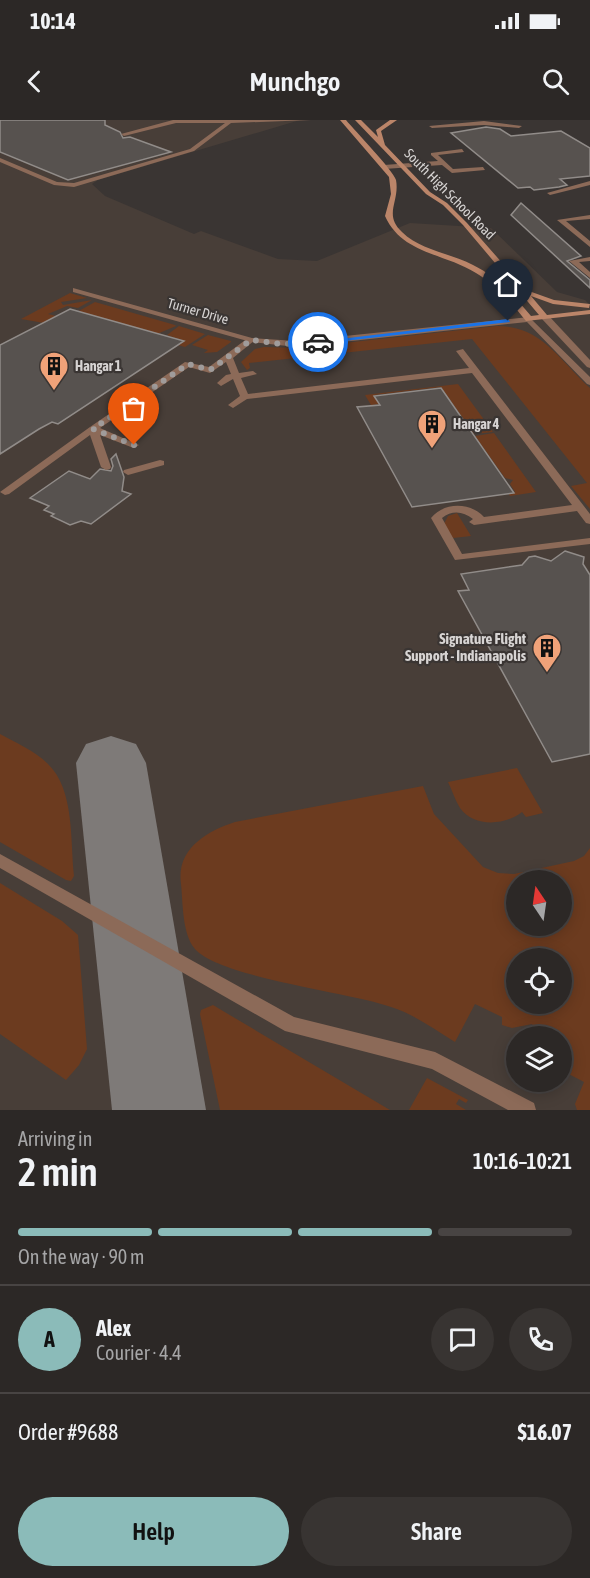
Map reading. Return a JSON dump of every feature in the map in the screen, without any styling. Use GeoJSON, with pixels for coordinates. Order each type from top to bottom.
{"type":"FeatureCollection","features":[{"type":"Feature","properties":{"kind":"street"},"geometry":{"type":"LineString","coordinates":[[124,134],[176,121],[308,120]]}},
{"type":"Feature","properties":{"kind":"street","name":"South High School Road"},"geometry":{"type":"LineString","coordinates":[[342,120],[384,167],[395,184],[394,195],[387,210],[393,229],[410,241],[478,270],[499,286],[529,319]]}},
{"type":"Feature","properties":{"kind":"street","name":"South High School Road"},"geometry":{"type":"LineString","coordinates":[[358,120],[428,193],[445,204],[465,224],[545,317]]}},
{"type":"Feature","properties":{"kind":"street"},"geometry":{"type":"LineString","coordinates":[[385,147],[378,131],[394,120]]}},
{"type":"Feature","properties":{"kind":"street"},"geometry":{"type":"LineString","coordinates":[[0,160],[59,185],[76,184],[192,150],[227,122]]}},
{"type":"Feature","properties":{"kind":"street"},"geometry":{"type":"LineString","coordinates":[[432,126],[484,123],[519,126]]}},
{"type":"Feature","properties":{"kind":"street"},"geometry":{"type":"LineString","coordinates":[[461,151],[433,154],[452,171],[483,169]]}},
{"type":"Feature","properties":{"kind":"street"},"geometry":{"type":"LineString","coordinates":[[384,167],[442,162]]}},
{"type":"Feature","properties":{"kind":"street"},"geometry":{"type":"LineString","coordinates":[[550,193],[590,183]]}},
{"type":"Feature","properties":{"kind":"street"},"geometry":{"type":"LineString","coordinates":[[590,217],[560,220],[590,246]]}},
{"type":"Feature","properties":{"kind":"street"},"geometry":{"type":"LineString","coordinates":[[590,259],[573,261],[590,276]]}},
{"type":"Feature","properties":{"kind":"street"},"geometry":{"type":"LineString","coordinates":[[520,288],[553,302],[590,306]]}},
{"type":"Feature","properties":{"kind":"street","name":"Turner Drive"},"geometry":{"type":"LineString","coordinates":[[76,290],[251,340],[296,344],[529,319]]}},
{"type":"Feature","properties":{"kind":"street"},"geometry":{"type":"LineString","coordinates":[[529,319],[590,312]]}},
{"type":"Feature","properties":{"kind":"street"},"geometry":{"type":"LineString","coordinates":[[545,317],[590,365]]}},
{"type":"Feature","properties":{"kind":"street"},"geometry":{"type":"LineString","coordinates":[[529,319],[590,382]]}},
{"type":"Feature","properties":{"kind":"street"},"geometry":{"type":"LineString","coordinates":[[210,370],[251,340]]}},
{"type":"Feature","properties":{"kind":"street"},"geometry":{"type":"LineString","coordinates":[[460,351],[590,520]]}},
{"type":"Feature","properties":{"kind":"street"},"geometry":{"type":"LineString","coordinates":[[228,357],[229,378]]}},
{"type":"Feature","properties":{"kind":"street"},"geometry":{"type":"LineString","coordinates":[[4,492],[188,364],[229,378],[245,397]]}},
{"type":"Feature","properties":{"kind":"street"},"geometry":{"type":"LineString","coordinates":[[233,405],[245,397],[474,370]]}},
{"type":"Feature","properties":{"kind":"street"},"geometry":{"type":"LineString","coordinates":[[229,378],[253,374]]}},
{"type":"Feature","properties":{"kind":"street"},"geometry":{"type":"LineString","coordinates":[[93,429],[134,445]]}},
{"type":"Feature","properties":{"kind":"street"},"geometry":{"type":"LineString","coordinates":[[93,429],[106,467]]}},
{"type":"Feature","properties":{"kind":"street"},"geometry":{"type":"LineString","coordinates":[[128,472],[160,463]]}},
{"type":"Feature","properties":{"kind":"street"},"geometry":{"type":"LineString","coordinates":[[579,507],[477,521],[473,512],[460,509],[442,512],[436,518],[459,558],[590,541]]}},
{"type":"Feature","properties":{"kind":"street"},"geometry":{"type":"LineString","coordinates":[[0,860],[291,1025],[435,1061],[527,1110]]}},
{"type":"Feature","properties":{"kind":"shaded area"},"geometry":{"type":"Polygon","coordinates":[[[0,120],[300,120],[98,180],[92,184],[105,196],[194,234],[201,231],[278,259],[317,261],[410,223],[491,228],[557,292],[585,300],[590,305],[590,1110],[0,1110],[0,120]]]}},
{"type":"Feature","properties":{"kind":"shaded area"},"geometry":{"type":"Polygon","coordinates":[[[70,293],[87,298],[61,302],[63,305],[92,300],[78,308],[67,306],[48,314],[56,316],[44,323],[21,319],[70,293]]]}},
{"type":"Feature","properties":{"kind":"shaded area"},"geometry":{"type":"Polygon","coordinates":[[[95,302],[176,326],[157,334],[77,312],[95,302]]]}},
{"type":"Feature","properties":{"kind":"shaded area"},"geometry":{"type":"Polygon","coordinates":[[[179,326],[205,334],[185,347],[178,345],[184,341],[167,335],[179,326]]]}},
{"type":"Feature","properties":{"kind":"shaded area"},"geometry":{"type":"Polygon","coordinates":[[[497,326],[513,328],[538,338],[590,388],[590,509],[571,486],[587,483],[472,339],[249,363],[250,368],[247,370],[241,362],[255,349],[264,347],[299,348],[497,326]]]}},
{"type":"Feature","properties":{"kind":"shaded area"},"geometry":{"type":"Polygon","coordinates":[[[208,335],[231,342],[217,352],[204,353],[208,350],[192,345],[208,335]]]}},
{"type":"Feature","properties":{"kind":"shaded area"},"geometry":{"type":"Polygon","coordinates":[[[458,384],[493,432],[474,434],[441,387],[375,395],[380,404],[371,405],[365,395],[458,384]]]}},
{"type":"Feature","properties":{"kind":"shaded area"},"geometry":{"type":"Polygon","coordinates":[[[494,433],[536,492],[510,496],[508,493],[515,492],[510,484],[513,480],[505,478],[475,436],[494,433]]]}},
{"type":"Feature","properties":{"kind":"shaded area"},"geometry":{"type":"Polygon","coordinates":[[[457,513],[471,536],[453,538],[444,524],[448,516],[457,513]]]}},
{"type":"Feature","properties":{"kind":"shaded area"},"geometry":{"type":"Polygon","coordinates":[[[0,734],[43,759],[57,775],[63,788],[70,817],[74,876],[71,881],[0,842],[0,734]]]}},
{"type":"Feature","properties":{"kind":"shaded area"},"geometry":{"type":"Polygon","coordinates":[[[517,768],[543,813],[526,817],[522,812],[499,822],[473,819],[460,808],[448,782],[517,768]]]}},
{"type":"Feature","properties":{"kind":"shaded area"},"geometry":{"type":"Polygon","coordinates":[[[423,786],[434,814],[483,867],[506,874],[506,936],[572,936],[572,870],[532,870],[574,861],[584,856],[590,848],[590,1110],[577,1110],[575,1104],[584,1082],[572,1076],[572,1026],[533,1026],[532,1024],[506,1026],[502,1025],[502,1017],[475,1004],[455,1042],[400,1010],[372,1001],[257,976],[209,959],[195,949],[188,935],[184,918],[181,884],[183,861],[189,851],[204,836],[224,826],[423,786]]]}},
{"type":"Feature","properties":{"kind":"shaded area"},"geometry":{"type":"Polygon","coordinates":[[[0,883],[62,921],[78,935],[87,1049],[79,1065],[66,1080],[0,1034],[0,883]]]}},
{"type":"Feature","properties":{"kind":"shaded area"},"geometry":{"type":"Polygon","coordinates":[[[213,1005],[390,1110],[220,1110],[200,1014],[201,1010],[213,1005]]]}},
{"type":"Feature","properties":{"kind":"shaded area"},"geometry":{"type":"Polygon","coordinates":[[[427,1078],[468,1100],[466,1103],[459,1099],[456,1104],[466,1110],[409,1110],[427,1078]]]}},
{"type":"Feature","properties":{"kind":"building"},"geometry":{"type":"Polygon","coordinates":[[[0,120],[105,120],[105,125],[120,132],[123,138],[130,137],[171,152],[68,180],[0,152],[0,120]]]}},
{"type":"Feature","properties":{"kind":"building"},"geometry":{"type":"Polygon","coordinates":[[[486,127],[500,129],[511,136],[561,131],[590,148],[590,176],[560,179],[567,185],[559,187],[534,190],[530,187],[518,188],[451,133],[486,127]]]}},
{"type":"Feature","properties":{"kind":"building"},"geometry":{"type":"Polygon","coordinates":[[[521,203],[581,256],[567,261],[590,280],[590,288],[511,215],[521,203]]]}},
{"type":"Feature","properties":{"kind":"building","name":"Hangar 1"},"geometry":{"type":"Polygon","coordinates":[[[70,309],[184,341],[58,424],[52,422],[0,454],[0,345],[70,309]]]}},
{"type":"Feature","properties":{"kind":"building","name":"Hangar 4"},"geometry":{"type":"Polygon","coordinates":[[[441,388],[514,493],[412,507],[357,407],[380,405],[374,396],[441,388]]]}},
{"type":"Feature","properties":{"kind":"building"},"geometry":{"type":"Polygon","coordinates":[[[116,454],[124,477],[122,491],[131,494],[91,524],[81,521],[70,525],[44,510],[49,506],[30,498],[69,471],[90,479],[100,469],[111,471],[113,466],[111,459],[116,454]]]}},
{"type":"Feature","properties":{"kind":"building","name":"Signature Flight Support - Indianapolis"},"geometry":{"type":"Polygon","coordinates":[[[565,551],[584,557],[583,564],[590,575],[590,754],[552,762],[458,591],[469,590],[461,574],[522,565],[529,557],[535,556],[551,561],[565,551]]]}},
{"type":"Feature","properties":{"kind":"taxiway"},"geometry":{"type":"LineString","coordinates":[[111,763],[159,1110]]}},
{"type":"Feature","properties":{"kind":"way so far"},"geometry":{"type":"LineString","coordinates":[[134,445],[93,429],[188,364],[210,370],[251,340],[282,344],[318,342]]}},
{"type":"Feature","properties":{"kind":"place","name":"Hangar 1"},"geometry":{"type":"Point","coordinates":[54,392]}},
{"type":"Feature","properties":{"kind":"place","name":"Hangar 4"},"geometry":{"type":"Point","coordinates":[432,450]}},
{"type":"Feature","properties":{"kind":"place","name":"Signature Flight Support - Indianapolis"},"geometry":{"type":"Point","coordinates":[547,674]}},
{"type":"Feature","properties":{"kind":"route"},"geometry":{"type":"LineString","coordinates":[[318,342],[508,321]]}}]}
